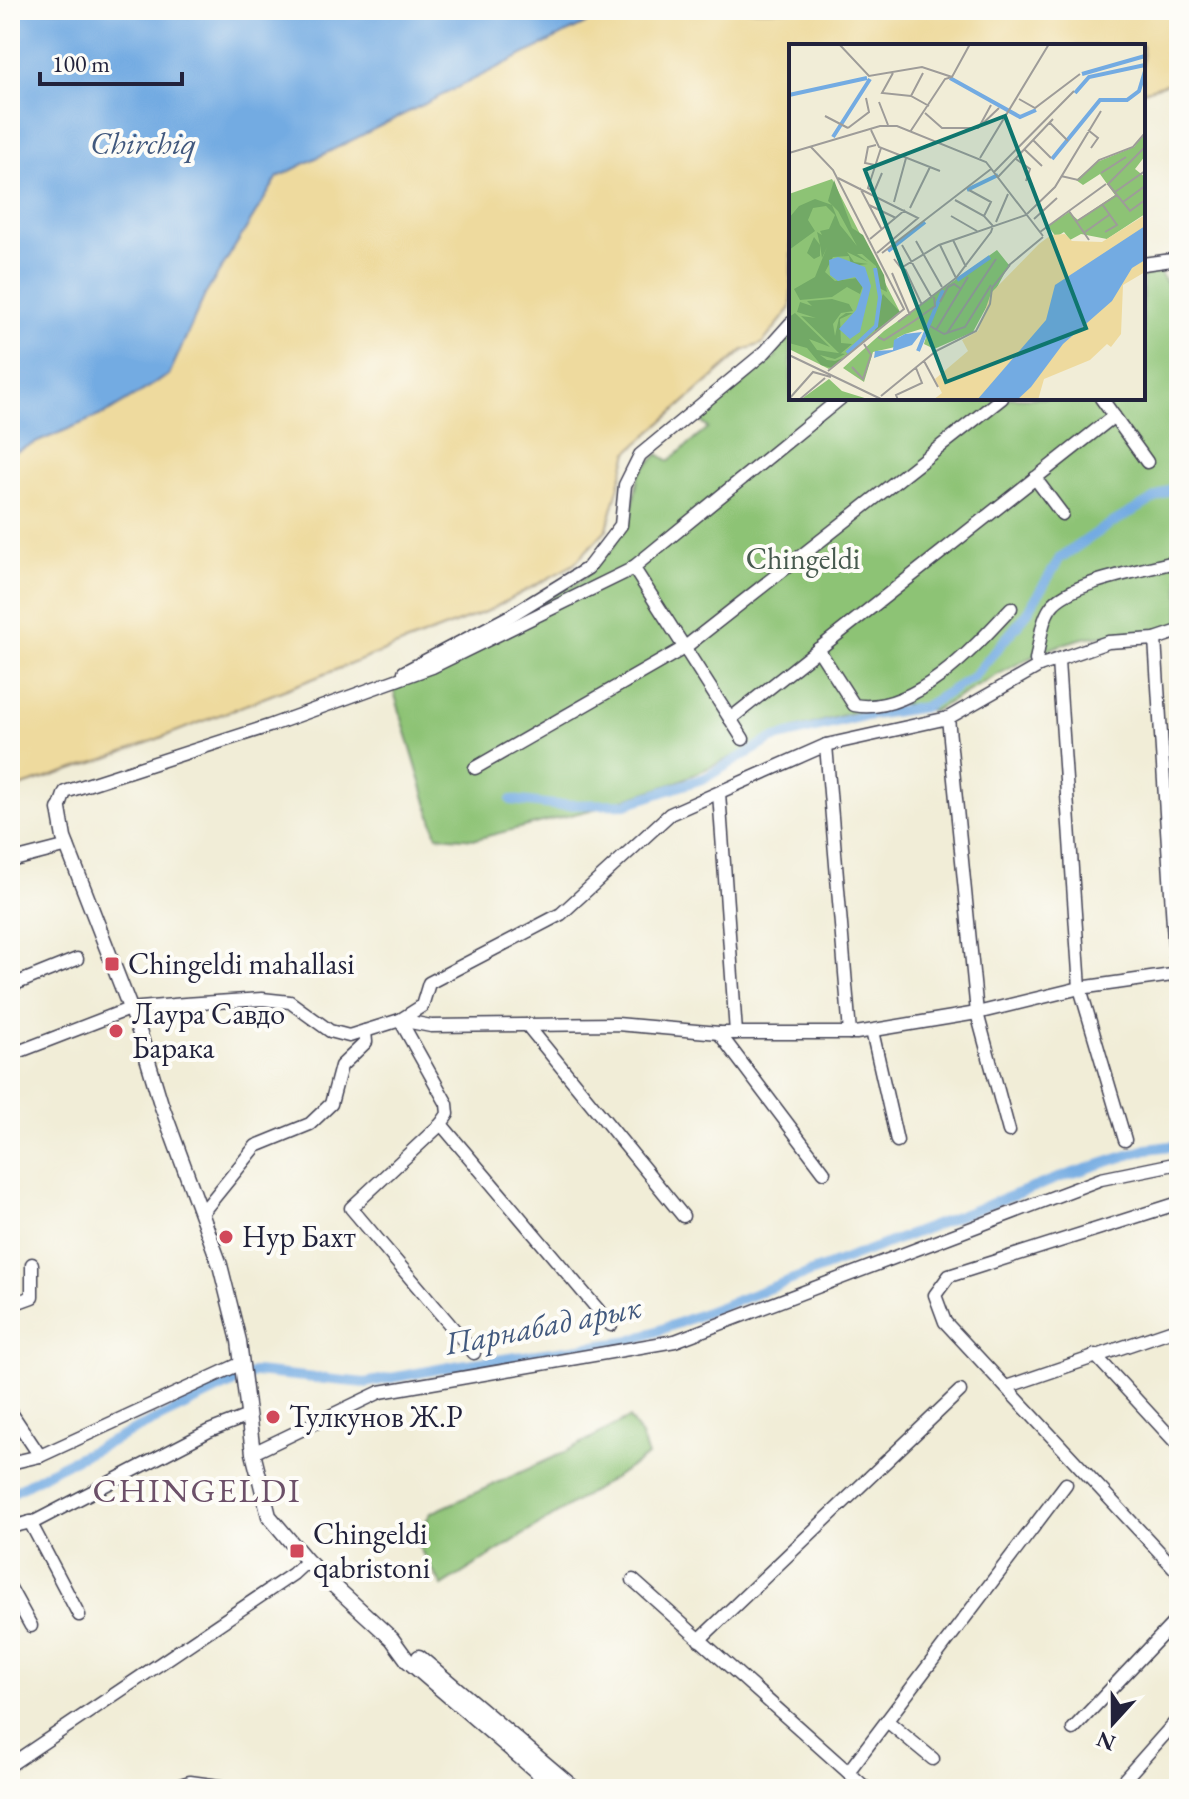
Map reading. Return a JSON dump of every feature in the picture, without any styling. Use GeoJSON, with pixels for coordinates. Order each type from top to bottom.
{"type":"FeatureCollection","features":[{"type":"Feature","properties":{"kind":"main road"},"geometry":{"type":"LineString","coordinates":[[59,809],[68,846],[220,1265],[242,1363],[253,1453],[269,1516],[302,1556],[392,1639],[418,1656],[575,1789]]}},
{"type":"Feature","properties":{"kind":"main road"},"geometry":{"type":"LineString","coordinates":[[392,1639],[408,1661],[557,1789]]}},
{"type":"Feature","properties":{"kind":"street"},"geometry":{"type":"LineString","coordinates":[[1145,264],[1179,259]]}},
{"type":"Feature","properties":{"kind":"street"},"geometry":{"type":"LineString","coordinates":[[385,685],[423,660],[561,587],[588,568],[621,525],[625,485],[640,455],[765,352],[789,325]]}},
{"type":"Feature","properties":{"kind":"street"},"geometry":{"type":"LineString","coordinates":[[59,809],[65,792],[432,667],[633,567],[839,400]]}},
{"type":"Feature","properties":{"kind":"street"},"geometry":{"type":"LineString","coordinates":[[475,768],[684,648],[999,400]]}},
{"type":"Feature","properties":{"kind":"street"},"geometry":{"type":"LineString","coordinates":[[1102,400],[1147,462]]}},
{"type":"Feature","properties":{"kind":"street"},"geometry":{"type":"LineString","coordinates":[[730,719],[1114,416]]}},
{"type":"Feature","properties":{"kind":"street"},"geometry":{"type":"LineString","coordinates":[[1035,478],[1062,514]]}},
{"type":"Feature","properties":{"kind":"street"},"geometry":{"type":"LineString","coordinates":[[1039,666],[1036,660],[1046,615],[1058,598],[1088,585],[1179,561]]}},
{"type":"Feature","properties":{"kind":"street"},"geometry":{"type":"LineString","coordinates":[[633,567],[743,739]]}},
{"type":"Feature","properties":{"kind":"street"},"geometry":{"type":"LineString","coordinates":[[818,649],[854,705],[907,697],[964,659],[1011,608]]}},
{"type":"Feature","properties":{"kind":"street"},"geometry":{"type":"LineString","coordinates":[[10,1055],[129,1009],[262,999],[290,1002],[339,1035],[400,1020],[422,1006],[431,980],[561,914],[670,814],[826,745],[948,718],[1039,666],[1108,642],[1155,639],[1179,631]]}},
{"type":"Feature","properties":{"kind":"street"},"geometry":{"type":"LineString","coordinates":[[1155,639],[1175,956]]}},
{"type":"Feature","properties":{"kind":"street"},"geometry":{"type":"LineString","coordinates":[[1058,661],[1080,988],[1125,1140]]}},
{"type":"Feature","properties":{"kind":"street"},"geometry":{"type":"LineString","coordinates":[[948,718],[977,1013],[1009,1131]]}},
{"type":"Feature","properties":{"kind":"street"},"geometry":{"type":"LineString","coordinates":[[826,745],[850,1033]]}},
{"type":"Feature","properties":{"kind":"street"},"geometry":{"type":"LineString","coordinates":[[719,793],[736,1033]]}},
{"type":"Feature","properties":{"kind":"street"},"geometry":{"type":"LineString","coordinates":[[10,861],[68,846]]}},
{"type":"Feature","properties":{"kind":"street"},"geometry":{"type":"LineString","coordinates":[[10,986],[77,959]]}},
{"type":"Feature","properties":{"kind":"street"},"geometry":{"type":"LineString","coordinates":[[400,1020],[431,1026],[617,1024],[719,1033],[850,1033],[977,1013],[1080,988],[1179,974]]}},
{"type":"Feature","properties":{"kind":"street"},"geometry":{"type":"LineString","coordinates":[[400,1020],[447,1104],[448,1114],[351,1208],[474,1353]]}},
{"type":"Feature","properties":{"kind":"street"},"geometry":{"type":"LineString","coordinates":[[527,1025],[683,1216]]}},
{"type":"Feature","properties":{"kind":"street"},"geometry":{"type":"LineString","coordinates":[[201,1214],[256,1146],[310,1124],[331,1104],[341,1066],[366,1042],[365,1031]]}},
{"type":"Feature","properties":{"kind":"street"},"geometry":{"type":"LineString","coordinates":[[872,1031],[897,1141]]}},
{"type":"Feature","properties":{"kind":"street"},"geometry":{"type":"LineString","coordinates":[[719,1033],[824,1172]]}},
{"type":"Feature","properties":{"kind":"street"},"geometry":{"type":"LineString","coordinates":[[441,1124],[611,1325]]}},
{"type":"Feature","properties":{"kind":"street"},"geometry":{"type":"LineString","coordinates":[[253,1453],[380,1392],[675,1341],[1101,1179],[1179,1163]]}},
{"type":"Feature","properties":{"kind":"street"},"geometry":{"type":"LineString","coordinates":[[1179,1203],[949,1276],[940,1283],[935,1295],[945,1322],[1179,1573]]}},
{"type":"Feature","properties":{"kind":"street"},"geometry":{"type":"LineString","coordinates":[[10,1305],[32,1297],[32,1264]]}},
{"type":"Feature","properties":{"kind":"street"},"geometry":{"type":"LineString","coordinates":[[1006,1387],[1179,1328]]}},
{"type":"Feature","properties":{"kind":"street"},"geometry":{"type":"LineString","coordinates":[[1095,1355],[1179,1446]]}},
{"type":"Feature","properties":{"kind":"street"},"geometry":{"type":"LineString","coordinates":[[10,1463],[40,1456],[242,1363]]}},
{"type":"Feature","properties":{"kind":"street"},"geometry":{"type":"LineString","coordinates":[[699,1640],[960,1391]]}},
{"type":"Feature","properties":{"kind":"street"},"geometry":{"type":"LineString","coordinates":[[10,1411],[40,1456]]}},
{"type":"Feature","properties":{"kind":"street"},"geometry":{"type":"LineString","coordinates":[[10,1527],[30,1522],[209,1431],[248,1416]]}},
{"type":"Feature","properties":{"kind":"street"},"geometry":{"type":"LineString","coordinates":[[848,1772],[1066,1484]]}},
{"type":"Feature","properties":{"kind":"street"},"geometry":{"type":"LineString","coordinates":[[30,1522],[79,1615]]}},
{"type":"Feature","properties":{"kind":"street"},"geometry":{"type":"LineString","coordinates":[[10,1765],[293,1574],[302,1556]]}},
{"type":"Feature","properties":{"kind":"street"},"geometry":{"type":"LineString","coordinates":[[633,1580],[867,1789]]}},
{"type":"Feature","properties":{"kind":"street"},"geometry":{"type":"LineString","coordinates":[[10,1588],[31,1626]]}},
{"type":"Feature","properties":{"kind":"street"},"geometry":{"type":"LineString","coordinates":[[1073,1729],[1179,1617]]}},
{"type":"Feature","properties":{"kind":"street"},"geometry":{"type":"LineString","coordinates":[[1116,1789],[1179,1718]]}},
{"type":"Feature","properties":{"kind":"street"},"geometry":{"type":"LineString","coordinates":[[887,1721],[933,1759]]}},
{"type":"Feature","properties":{"kind":"street"},"geometry":{"type":"LineString","coordinates":[[168,1789],[190,1782],[234,1788]]}},
{"type":"Feature","properties":{"kind":"green space","name":"Chingeldi"},"geometry":{"type":"Polygon","coordinates":[[[1157,269],[1171,289],[1179,283],[1179,629],[1080,639],[1023,661],[933,711],[892,701],[795,729],[672,784],[598,808],[476,839],[437,836],[392,685],[582,580],[613,548],[632,509],[639,473],[658,454],[669,461],[708,428],[699,419],[776,356],[770,348],[789,335],[789,400],[1145,400],[1145,271],[1157,269]]]}},
{"type":"Feature","properties":{"kind":"green space"},"geometry":{"type":"Polygon","coordinates":[[[629,1418],[641,1436],[648,1456],[442,1586],[414,1539],[431,1513],[563,1453],[629,1418]]]}},
{"type":"Feature","properties":{"kind":"sand"},"geometry":{"type":"Polygon","coordinates":[[[10,10],[1179,10],[1179,80],[1145,90],[1145,44],[789,44],[789,310],[762,344],[744,350],[628,452],[607,529],[573,565],[490,610],[111,757],[10,790],[10,10]]]}},
{"type":"Feature","properties":{"kind":"water","name":"Chirchiq"},"geometry":{"type":"Polygon","coordinates":[[[25,10],[613,10],[278,177],[205,295],[169,375],[108,412],[10,454],[10,17],[25,10]]]}},
{"type":"Feature","properties":{"kind":"waterway"},"geometry":{"type":"LineString","coordinates":[[511,800],[554,805],[626,804],[705,778],[772,739],[860,717],[924,707],[973,677],[1025,616],[1060,558],[1107,526],[1173,488],[1179,476]]}},
{"type":"Feature","properties":{"kind":"waterway","name":"Парнабад арык"},"geometry":{"type":"LineString","coordinates":[[10,1494],[58,1467],[255,1372],[365,1383],[460,1365],[631,1341],[1061,1177],[1147,1149],[1179,1145]]}},
{"type":"Feature","properties":{"kind":"place","name":"Chingeldi mahallasi"},"geometry":{"type":"Point","coordinates":[112,964]}},
{"type":"Feature","properties":{"kind":"place","name":"Лаура Савдо Барака"},"geometry":{"type":"Point","coordinates":[116,1031]}},
{"type":"Feature","properties":{"kind":"place","name":"Нур Бахт"},"geometry":{"type":"Point","coordinates":[226,1237]}},
{"type":"Feature","properties":{"kind":"place","name":"Тулкунов Ж.Р"},"geometry":{"type":"Point","coordinates":[273,1417]}},
{"type":"Feature","properties":{"kind":"place","name":"Chingeldi qabristoni"},"geometry":{"type":"Point","coordinates":[297,1551]}},
{"type":"Feature","properties":{"kind":"district","name":"CHINGELDI"},"geometry":{"type":"Point","coordinates":[197,1490]}}]}
